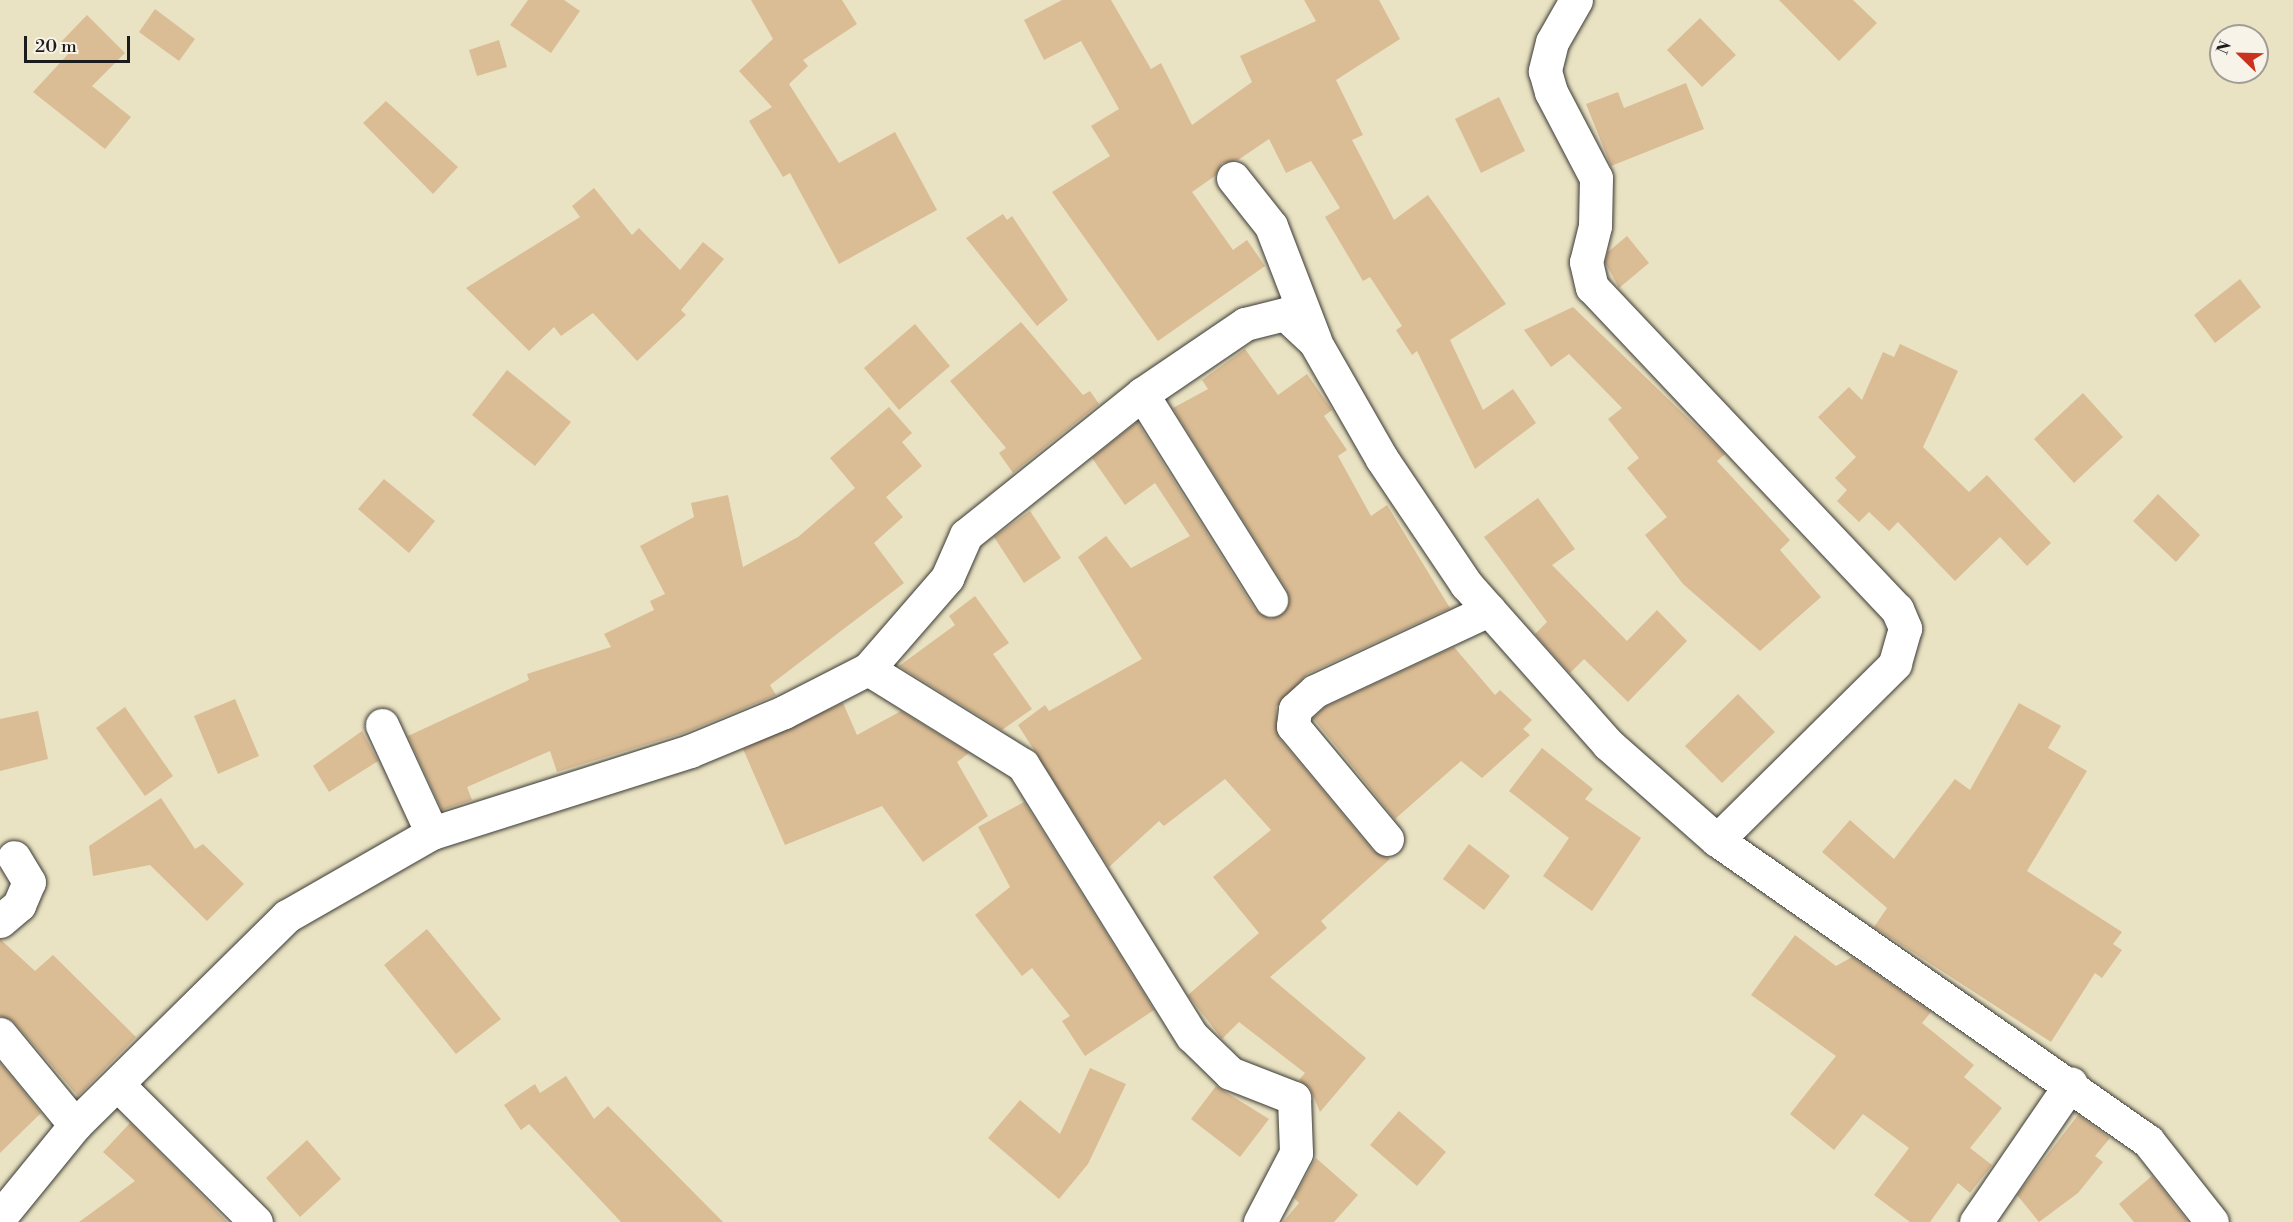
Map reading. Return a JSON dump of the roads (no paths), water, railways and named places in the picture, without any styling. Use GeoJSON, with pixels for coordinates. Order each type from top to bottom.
{"type":"FeatureCollection","features":[{"type":"Feature","properties":{"kind":"street"},"geometry":{"type":"LineString","coordinates":[[1576,0],[1552,42],[1545,71],[1596,178],[1595,226],[1586,262],[1592,287],[1897,609],[1905,628],[1895,664],[1717,840]]}},
{"type":"Feature","properties":{"kind":"street"},"geometry":{"type":"LineString","coordinates":[[1233,178],[1271,226],[1315,342],[1382,459],[1489,610],[1608,744],[1717,840],[2071,1083],[2148,1141],[2212,1222]]}},
{"type":"Feature","properties":{"kind":"street"},"geometry":{"type":"LineString","coordinates":[[0,1217],[75,1125],[119,1086],[287,916],[432,833],[690,751],[784,712],[868,669],[946,578],[966,535],[1142,394],[1245,324],[1285,314],[1315,342]]}},
{"type":"Feature","properties":{"kind":"street"},"geometry":{"type":"LineString","coordinates":[[1142,394],[1271,600]]}},
{"type":"Feature","properties":{"kind":"street"},"geometry":{"type":"LineString","coordinates":[[1387,838],[1293,726],[1295,708],[1315,691],[1489,610]]}},
{"type":"Feature","properties":{"kind":"street"},"geometry":{"type":"LineString","coordinates":[[868,669],[1023,765],[1192,1036],[1230,1072],[1294,1098],[1296,1153],[1260,1222]]}},
{"type":"Feature","properties":{"kind":"street"},"geometry":{"type":"LineString","coordinates":[[382,724],[432,833]]}},
{"type":"Feature","properties":{"kind":"street"},"geometry":{"type":"LineString","coordinates":[[0,921],[19,905],[28,882],[14,857]]}},
{"type":"Feature","properties":{"kind":"street"},"geometry":{"type":"LineString","coordinates":[[0,1034],[75,1125]]}},
{"type":"Feature","properties":{"kind":"street"},"geometry":{"type":"LineString","coordinates":[[1976,1222],[2071,1083]]}},
{"type":"Feature","properties":{"kind":"street"},"geometry":{"type":"LineString","coordinates":[[119,1086],[256,1222]]}}]}
